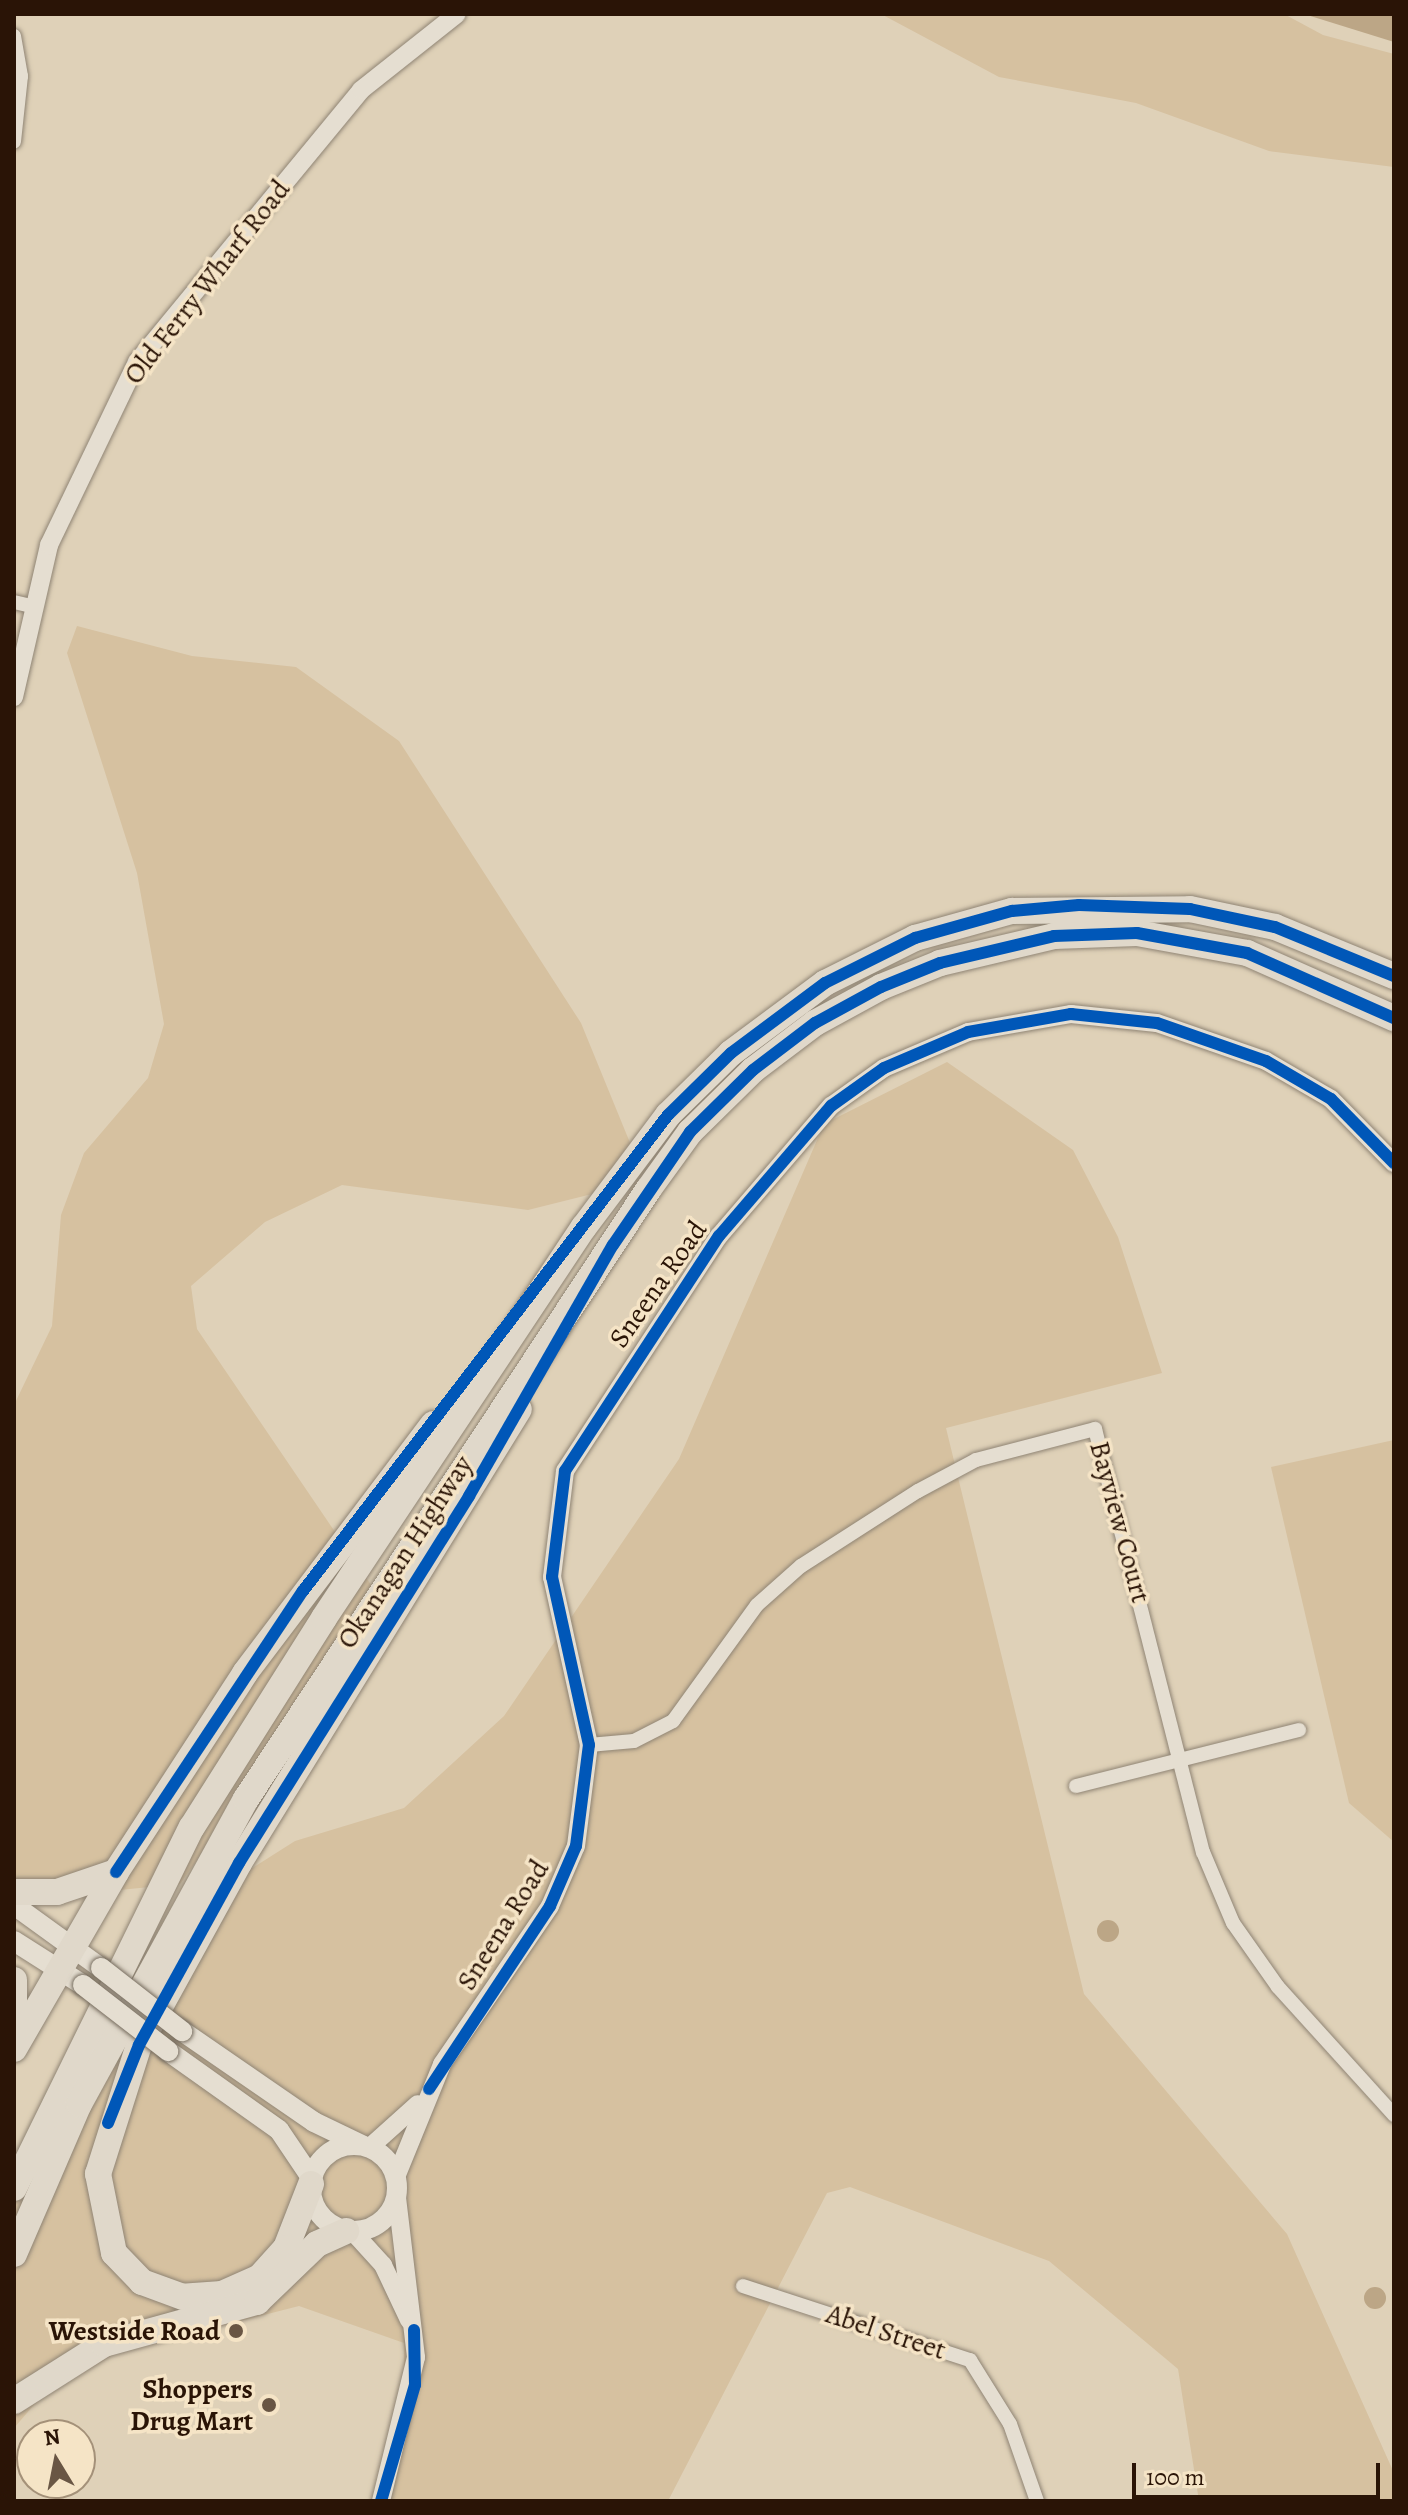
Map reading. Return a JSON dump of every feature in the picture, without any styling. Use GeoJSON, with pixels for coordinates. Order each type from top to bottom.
{"type":"FeatureCollection","features":[{"type":"Feature","properties":{"kind":"highway","name":"Okanagan Highway"},"geometry":{"type":"LineString","coordinates":[[14,2188],[192,1827],[584,1227],[668,1115],[731,1053],[825,983],[915,938],[1012,911],[1190,909],[1275,927],[1394,976]]}},
{"type":"Feature","properties":{"kind":"highway","name":"Okanagan Highway"},"geometry":{"type":"LineString","coordinates":[[14,2254],[79,2104],[246,1799],[420,1526],[690,1132],[753,1070],[815,1023],[940,963],[1054,936],[1137,933],[1247,953],[1394,1018]]}},
{"type":"Feature","properties":{"kind":"highway"},"geometry":{"type":"LineString","coordinates":[[14,2049],[116,1872],[303,1591],[584,1227]]}},
{"type":"Feature","properties":{"kind":"highway"},"geometry":{"type":"LineString","coordinates":[[312,2182],[286,2248],[260,2277],[222,2294],[183,2297],[142,2282],[114,2253],[98,2174],[108,2123],[139,2045],[232,1877],[469,1496],[613,1245]]}},
{"type":"Feature","properties":{"kind":"highway"},"geometry":{"type":"LineString","coordinates":[[14,1892],[57,1892],[116,1872]]}},
{"type":"Feature","properties":{"kind":"highway"},"geometry":{"type":"LineString","coordinates":[[14,1980],[14,2029]]}},
{"type":"Feature","properties":{"kind":"highway"},"geometry":{"type":"LineString","coordinates":[[14,2401],[104,2344],[257,2302],[317,2244],[350,2231]]}},
{"type":"Feature","properties":{"kind":"main road"},"geometry":{"type":"LineString","coordinates":[[14,1905],[182,2031],[314,2122],[368,2147],[396,2177],[397,2198],[381,2223],[350,2231],[322,2218],[312,2182],[279,2130],[168,2051],[83,1985],[14,1941]]}},
{"type":"Feature","properties":{"kind":"main road"},"geometry":{"type":"LineString","coordinates":[[312,2182],[338,2148],[368,2147]]}},
{"type":"Feature","properties":{"kind":"street","name":"Old Ferry Wharf Road"},"geometry":{"type":"LineString","coordinates":[[14,697],[49,545],[137,362],[361,90],[457,14]]}},
{"type":"Feature","properties":{"kind":"street"},"geometry":{"type":"LineString","coordinates":[[14,36],[21,76],[14,137]]}},
{"type":"Feature","properties":{"kind":"street"},"geometry":{"type":"LineString","coordinates":[[14,602],[35,607]]}},
{"type":"Feature","properties":{"kind":"street","name":"Sneena Road"},"geometry":{"type":"LineString","coordinates":[[396,2177],[429,2089],[566,1878],[585,1801],[589,1745],[552,1577],[565,1471],[719,1236],[841,1098],[884,1068],[968,1032],[1071,1014],[1157,1023],[1279,1068],[1331,1099],[1394,1163]]}},
{"type":"Feature","properties":{"kind":"street","name":"Bayview Court"},"geometry":{"type":"LineString","coordinates":[[589,1745],[634,1741],[673,1721],[757,1605],[801,1566],[906,1499],[976,1460],[1095,1429],[1203,1852],[1233,1923],[1278,1987],[1394,2115]]}},
{"type":"Feature","properties":{"kind":"street"},"geometry":{"type":"LineString","coordinates":[[1076,1786],[1299,1730]]}},
{"type":"Feature","properties":{"kind":"street","name":"Sneena Road"},"geometry":{"type":"LineString","coordinates":[[368,2147],[429,2089]]}},
{"type":"Feature","properties":{"kind":"street"},"geometry":{"type":"LineString","coordinates":[[381,2501],[415,2385],[414,2330],[395,2226],[397,2198]]}},
{"type":"Feature","properties":{"kind":"street"},"geometry":{"type":"LineString","coordinates":[[350,2231],[383,2265],[414,2330]]}},
{"type":"Feature","properties":{"kind":"street","name":"Abel Street"},"geometry":{"type":"LineString","coordinates":[[743,2286],[970,2360],[1010,2424],[1037,2501]]}},
{"type":"Feature","properties":{"kind":"shaded area"},"geometry":{"type":"Polygon","coordinates":[[[881,14],[1284,14],[1323,35],[1394,54],[1394,167],[1269,151],[1136,103],[999,77],[881,14]]]}},
{"type":"Feature","properties":{"kind":"shaded area"},"geometry":{"type":"Polygon","coordinates":[[[1304,14],[1394,14],[1394,42],[1304,14]]]}},
{"type":"Feature","properties":{"kind":"shaded area"},"geometry":{"type":"Polygon","coordinates":[[[77,626],[192,656],[296,667],[399,741],[581,1023],[635,1155],[612,1189],[528,1210],[342,1185],[265,1222],[191,1286],[197,1329],[382,1601],[180,1884],[29,1899],[14,1896],[14,1405],[52,1326],[61,1215],[84,1153],[148,1078],[164,1024],[137,873],[67,653],[77,626]]]}},
{"type":"Feature","properties":{"kind":"shaded area"},"geometry":{"type":"Polygon","coordinates":[[[947,1062],[1073,1150],[1118,1237],[1162,1373],[946,1428],[1084,1994],[1287,2234],[1394,2473],[1394,2501],[1199,2501],[1178,2369],[1049,2261],[850,2187],[827,2193],[668,2501],[374,2501],[404,2387],[404,2343],[299,2306],[118,2352],[39,2399],[22,2419],[16,2419],[14,2428],[14,2181],[213,1893],[295,1841],[404,1808],[504,1716],[679,1459],[824,1124],[947,1062]]]}},
{"type":"Feature","properties":{"kind":"shaded area"},"geometry":{"type":"Polygon","coordinates":[[[1394,1440],[1394,1842],[1349,1803],[1271,1467],[1394,1440]]]}},
{"type":"Feature","properties":{"kind":"shaded area"},"geometry":{"type":"Polygon","coordinates":[[[1108,1920],[1116,1923],[1119,1931],[1116,1939],[1108,1942],[1100,1939],[1097,1931],[1100,1923],[1108,1920]]]}},
{"type":"Feature","properties":{"kind":"shaded area"},"geometry":{"type":"Polygon","coordinates":[[[1375,2287],[1383,2290],[1386,2298],[1383,2306],[1375,2309],[1367,2306],[1364,2298],[1367,2290],[1375,2287]]]}},
{"type":"Feature","properties":{"kind":"cycle path"},"geometry":{"type":"LineString","coordinates":[[116,1872],[303,1591],[668,1115],[731,1053],[825,983],[915,938],[1012,911],[1079,905],[1190,909],[1275,927],[1394,976]]}},
{"type":"Feature","properties":{"kind":"cycle path"},"geometry":{"type":"LineString","coordinates":[[108,2123],[139,2045],[239,1863],[469,1496],[613,1245],[690,1132],[753,1070],[815,1023],[881,987],[940,963],[1054,936],[1137,933],[1247,953],[1394,1018]]}},
{"type":"Feature","properties":{"kind":"cycle path"},"geometry":{"type":"LineString","coordinates":[[429,2089],[550,1906],[576,1846],[589,1745],[552,1577],[565,1471],[719,1236],[831,1106],[884,1068],[968,1032],[1071,1014],[1157,1023],[1266,1061],[1331,1099],[1394,1163]]}},
{"type":"Feature","properties":{"kind":"cycle path"},"geometry":{"type":"LineString","coordinates":[[381,2501],[415,2385],[414,2330]]}},
{"type":"Feature","properties":{"kind":"place","name":"Westside Road"},"geometry":{"type":"Point","coordinates":[236,2331]}},
{"type":"Feature","properties":{"kind":"place","name":"Shoppers Drug Mart"},"geometry":{"type":"Point","coordinates":[269,2405]}}]}
